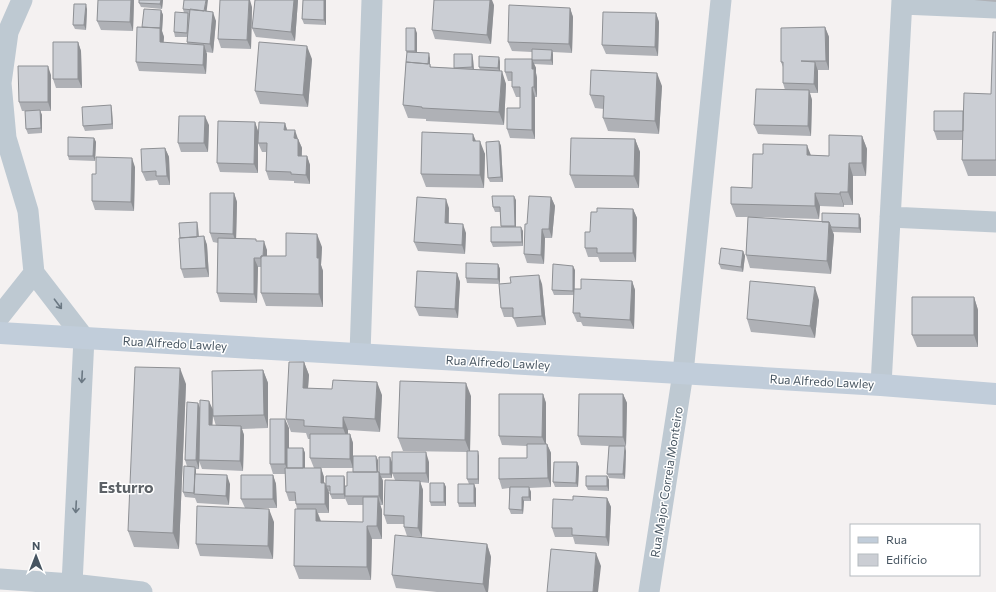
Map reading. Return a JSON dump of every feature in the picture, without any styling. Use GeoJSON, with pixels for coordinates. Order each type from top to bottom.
{"type":"FeatureCollection","features":[{"type":"Feature","properties":{"kind":"main road","name":"Rua Alfredo Lawley"},"geometry":{"type":"LineString","coordinates":[[0,333],[882,385],[996,394]]}},
{"type":"Feature","properties":{"kind":"street"},"geometry":{"type":"LineString","coordinates":[[22,0],[8,32],[1,83],[6,138],[28,211],[34,273],[84,338],[70,588]]}},
{"type":"Feature","properties":{"kind":"street"},"geometry":{"type":"LineString","coordinates":[[360,354],[372,0]]}},
{"type":"Feature","properties":{"kind":"street","name":"Rua Major Correia Monteiro"},"geometry":{"type":"LineString","coordinates":[[648,592],[683,373],[721,0]]}},
{"type":"Feature","properties":{"kind":"street"},"geometry":{"type":"LineString","coordinates":[[882,385],[902,2],[996,8]]}},
{"type":"Feature","properties":{"kind":"street"},"geometry":{"type":"LineString","coordinates":[[890,217],[996,222]]}},
{"type":"Feature","properties":{"kind":"street"},"geometry":{"type":"LineString","coordinates":[[0,316],[34,273]]}},
{"type":"Feature","properties":{"kind":"street"},"geometry":{"type":"LineString","coordinates":[[0,579],[70,588],[142,592]]}},
{"type":"Feature","properties":{"kind":"building"},"geometry":{"type":"Polygon","coordinates":[[[98,0],[131,0],[130,22],[97,21],[98,0]]]}},
{"type":"Feature","properties":{"kind":"building"},"geometry":{"type":"Polygon","coordinates":[[[139,0],[161,0],[160,4],[139,3],[139,0]]]}},
{"type":"Feature","properties":{"kind":"building"},"geometry":{"type":"Polygon","coordinates":[[[184,0],[206,0],[204,11],[183,9],[184,0]]]}},
{"type":"Feature","properties":{"kind":"building"},"geometry":{"type":"Polygon","coordinates":[[[220,0],[249,0],[247,40],[218,39],[220,0]]]}},
{"type":"Feature","properties":{"kind":"building"},"geometry":{"type":"Polygon","coordinates":[[[255,0],[294,0],[291,32],[252,28],[255,0]]]}},
{"type":"Feature","properties":{"kind":"building"},"geometry":{"type":"Polygon","coordinates":[[[303,0],[324,0],[324,20],[302,19],[303,0]]]}},
{"type":"Feature","properties":{"kind":"building"},"geometry":{"type":"Polygon","coordinates":[[[434,0],[490,0],[487,35],[432,30],[434,0]]]}},
{"type":"Feature","properties":{"kind":"building"},"geometry":{"type":"Polygon","coordinates":[[[74,4],[86,4],[84,25],[73,25],[74,4]]]}},
{"type":"Feature","properties":{"kind":"building"},"geometry":{"type":"Polygon","coordinates":[[[509,5],[570,8],[569,44],[508,42],[509,5]]]}},
{"type":"Feature","properties":{"kind":"building"},"geometry":{"type":"Polygon","coordinates":[[[144,9],[161,10],[160,28],[142,27],[144,9]]]}},
{"type":"Feature","properties":{"kind":"building"},"geometry":{"type":"Polygon","coordinates":[[[190,9],[213,12],[210,44],[187,42],[190,9]]]}},
{"type":"Feature","properties":{"kind":"building"},"geometry":{"type":"Polygon","coordinates":[[[175,12],[188,13],[187,33],[174,32],[175,12]]]}},
{"type":"Feature","properties":{"kind":"building"},"geometry":{"type":"Polygon","coordinates":[[[603,12],[656,13],[655,47],[602,45],[603,12]]]}},
{"type":"Feature","properties":{"kind":"building"},"geometry":{"type":"Polygon","coordinates":[[[137,27],[160,28],[160,42],[204,45],[203,65],[136,62],[137,27]]]}},
{"type":"Feature","properties":{"kind":"building"},"geometry":{"type":"Polygon","coordinates":[[[825,27],[826,61],[801,61],[815,62],[814,84],[783,83],[783,62],[781,62],[781,28],[825,27]]]}},
{"type":"Feature","properties":{"kind":"building"},"geometry":{"type":"Polygon","coordinates":[[[406,28],[415,28],[415,51],[406,51],[406,28]]]}},
{"type":"Feature","properties":{"kind":"building"},"geometry":{"type":"Polygon","coordinates":[[[993,32],[996,32],[996,160],[962,160],[964,93],[991,94],[993,32]]]}},
{"type":"Feature","properties":{"kind":"building"},"geometry":{"type":"Polygon","coordinates":[[[53,42],[78,42],[78,79],[53,79],[53,42]]]}},
{"type":"Feature","properties":{"kind":"building"},"geometry":{"type":"Polygon","coordinates":[[[259,42],[307,46],[303,95],[255,91],[259,42]]]}},
{"type":"Feature","properties":{"kind":"building"},"geometry":{"type":"Polygon","coordinates":[[[532,49],[552,50],[551,60],[532,60],[532,49]]]}},
{"type":"Feature","properties":{"kind":"building"},"geometry":{"type":"Polygon","coordinates":[[[407,52],[429,53],[428,64],[406,62],[407,52]]]}},
{"type":"Feature","properties":{"kind":"building"},"geometry":{"type":"Polygon","coordinates":[[[454,54],[472,54],[472,67],[454,68],[454,54]]]}},
{"type":"Feature","properties":{"kind":"building"},"geometry":{"type":"Polygon","coordinates":[[[479,56],[499,57],[498,68],[479,67],[479,56]]]}},
{"type":"Feature","properties":{"kind":"building"},"geometry":{"type":"Polygon","coordinates":[[[505,59],[532,59],[532,69],[534,69],[534,87],[532,87],[532,130],[507,129],[507,108],[520,108],[520,87],[512,87],[512,72],[505,72],[505,59]]]}},
{"type":"Feature","properties":{"kind":"building"},"geometry":{"type":"Polygon","coordinates":[[[406,62],[430,64],[430,67],[502,71],[499,112],[422,108],[403,105],[406,62]]]}},
{"type":"Feature","properties":{"kind":"building"},"geometry":{"type":"Polygon","coordinates":[[[18,66],[48,66],[48,102],[19,102],[18,66]]]}},
{"type":"Feature","properties":{"kind":"building"},"geometry":{"type":"Polygon","coordinates":[[[591,70],[657,73],[655,121],[603,118],[604,96],[590,95],[591,70]]]}},
{"type":"Feature","properties":{"kind":"building"},"geometry":{"type":"Polygon","coordinates":[[[756,89],[809,90],[808,126],[754,125],[756,89]]]}},
{"type":"Feature","properties":{"kind":"building"},"geometry":{"type":"Polygon","coordinates":[[[111,105],[112,124],[83,126],[82,107],[111,105]]]}},
{"type":"Feature","properties":{"kind":"building"},"geometry":{"type":"Polygon","coordinates":[[[40,110],[41,128],[26,129],[25,111],[40,110]]]}},
{"type":"Feature","properties":{"kind":"building"},"geometry":{"type":"Polygon","coordinates":[[[934,111],[963,111],[963,131],[934,131],[934,111]]]}},
{"type":"Feature","properties":{"kind":"building"},"geometry":{"type":"Polygon","coordinates":[[[179,116],[205,116],[204,143],[178,143],[179,116]]]}},
{"type":"Feature","properties":{"kind":"building"},"geometry":{"type":"Polygon","coordinates":[[[218,121],[255,122],[254,164],[217,163],[218,121]]]}},
{"type":"Feature","properties":{"kind":"building"},"geometry":{"type":"Polygon","coordinates":[[[259,122],[285,123],[284,130],[295,130],[294,138],[298,139],[298,156],[307,156],[306,175],[291,174],[291,172],[266,171],[267,143],[258,143],[259,122]]]}},
{"type":"Feature","properties":{"kind":"building"},"geometry":{"type":"Polygon","coordinates":[[[422,132],[473,134],[473,141],[480,141],[480,175],[421,174],[422,132]]]}},
{"type":"Feature","properties":{"kind":"building"},"geometry":{"type":"Polygon","coordinates":[[[829,135],[862,136],[862,163],[849,163],[848,192],[840,192],[840,194],[815,193],[815,206],[731,204],[731,187],[752,188],[753,154],[763,154],[763,144],[807,145],[807,155],[829,156],[829,135]]]}},
{"type":"Feature","properties":{"kind":"building"},"geometry":{"type":"Polygon","coordinates":[[[68,137],[94,138],[93,156],[68,156],[68,137]]]}},
{"type":"Feature","properties":{"kind":"building"},"geometry":{"type":"Polygon","coordinates":[[[571,138],[635,139],[634,176],[570,175],[571,138]]]}},
{"type":"Feature","properties":{"kind":"building"},"geometry":{"type":"Polygon","coordinates":[[[499,141],[501,177],[488,178],[486,142],[499,141]]]}},
{"type":"Feature","properties":{"kind":"building"},"geometry":{"type":"Polygon","coordinates":[[[165,148],[167,176],[156,176],[156,171],[142,172],[141,149],[165,148]]]}},
{"type":"Feature","properties":{"kind":"building"},"geometry":{"type":"Polygon","coordinates":[[[96,157],[132,158],[131,202],[92,201],[92,174],[96,174],[96,157]]]}},
{"type":"Feature","properties":{"kind":"building"},"geometry":{"type":"Polygon","coordinates":[[[210,193],[234,193],[233,234],[210,233],[210,193]]]}},
{"type":"Feature","properties":{"kind":"building"},"geometry":{"type":"Polygon","coordinates":[[[492,196],[514,196],[515,226],[501,226],[500,207],[493,207],[492,196]]]}},
{"type":"Feature","properties":{"kind":"building"},"geometry":{"type":"Polygon","coordinates":[[[529,196],[551,197],[549,229],[542,229],[541,255],[524,254],[525,224],[527,224],[529,196]]]}},
{"type":"Feature","properties":{"kind":"building"},"geometry":{"type":"Polygon","coordinates":[[[417,197],[446,199],[445,223],[463,224],[462,245],[414,242],[417,197]]]}},
{"type":"Feature","properties":{"kind":"building"},"geometry":{"type":"Polygon","coordinates":[[[597,208],[633,209],[633,253],[597,253],[597,248],[585,248],[585,232],[590,232],[591,212],[597,212],[597,208]]]}},
{"type":"Feature","properties":{"kind":"building"},"geometry":{"type":"Polygon","coordinates":[[[822,213],[859,214],[859,228],[831,227],[829,222],[822,222],[822,213]]]}},
{"type":"Feature","properties":{"kind":"building"},"geometry":{"type":"Polygon","coordinates":[[[748,217],[829,222],[827,261],[746,255],[748,217]]]}},
{"type":"Feature","properties":{"kind":"building"},"geometry":{"type":"Polygon","coordinates":[[[197,222],[197,237],[180,238],[179,223],[197,222]]]}},
{"type":"Feature","properties":{"kind":"building"},"geometry":{"type":"Polygon","coordinates":[[[491,227],[521,227],[522,242],[491,242],[491,227]]]}},
{"type":"Feature","properties":{"kind":"building"},"geometry":{"type":"Polygon","coordinates":[[[286,233],[317,234],[319,294],[261,293],[261,256],[286,256],[286,233]]]}},
{"type":"Feature","properties":{"kind":"building"},"geometry":{"type":"Polygon","coordinates":[[[204,236],[206,268],[181,269],[179,238],[204,236]]]}},
{"type":"Feature","properties":{"kind":"building"},"geometry":{"type":"Polygon","coordinates":[[[218,238],[256,239],[256,241],[264,241],[263,256],[261,256],[261,258],[254,258],[254,294],[217,293],[218,238]]]}},
{"type":"Feature","properties":{"kind":"building"},"geometry":{"type":"Polygon","coordinates":[[[721,248],[743,251],[741,267],[719,264],[721,248]]]}},
{"type":"Feature","properties":{"kind":"building"},"geometry":{"type":"Polygon","coordinates":[[[466,263],[498,264],[498,279],[466,278],[466,263]]]}},
{"type":"Feature","properties":{"kind":"building"},"geometry":{"type":"Polygon","coordinates":[[[553,264],[573,266],[573,291],[552,290],[553,264]]]}},
{"type":"Feature","properties":{"kind":"building"},"geometry":{"type":"Polygon","coordinates":[[[417,271],[457,273],[455,309],[415,307],[417,271]]]}},
{"type":"Feature","properties":{"kind":"building"},"geometry":{"type":"Polygon","coordinates":[[[539,275],[542,316],[513,318],[513,308],[501,308],[499,284],[511,283],[510,277],[539,275]]]}},
{"type":"Feature","properties":{"kind":"building"},"geometry":{"type":"Polygon","coordinates":[[[581,279],[632,281],[630,320],[580,317],[580,313],[573,313],[574,289],[581,289],[581,279]]]}},
{"type":"Feature","properties":{"kind":"building"},"geometry":{"type":"Polygon","coordinates":[[[750,281],[815,287],[810,326],[747,319],[750,281]]]}},
{"type":"Feature","properties":{"kind":"building"},"geometry":{"type":"Polygon","coordinates":[[[912,297],[974,297],[974,335],[912,335],[912,297]]]}},
{"type":"Feature","properties":{"kind":"building"},"geometry":{"type":"Polygon","coordinates":[[[289,362],[304,362],[303,388],[332,389],[333,380],[377,382],[375,419],[343,417],[343,428],[304,426],[304,420],[286,419],[289,362]]]}},
{"type":"Feature","properties":{"kind":"building"},"geometry":{"type":"Polygon","coordinates":[[[135,367],[180,368],[173,533],[128,531],[135,367]]]}},
{"type":"Feature","properties":{"kind":"building"},"geometry":{"type":"Polygon","coordinates":[[[263,370],[264,415],[213,416],[212,371],[263,370]]]}},
{"type":"Feature","properties":{"kind":"building"},"geometry":{"type":"Polygon","coordinates":[[[400,381],[466,383],[465,440],[398,438],[400,381]]]}},
{"type":"Feature","properties":{"kind":"building"},"geometry":{"type":"Polygon","coordinates":[[[499,394],[543,394],[542,437],[499,436],[499,394]]]}},
{"type":"Feature","properties":{"kind":"building"},"geometry":{"type":"Polygon","coordinates":[[[579,394],[623,394],[623,437],[578,436],[579,394]]]}},
{"type":"Feature","properties":{"kind":"building"},"geometry":{"type":"Polygon","coordinates":[[[200,400],[209,401],[209,425],[241,426],[240,461],[199,460],[200,400]]]}},
{"type":"Feature","properties":{"kind":"building"},"geometry":{"type":"Polygon","coordinates":[[[187,402],[198,403],[196,460],[185,460],[187,402]]]}},
{"type":"Feature","properties":{"kind":"building"},"geometry":{"type":"Polygon","coordinates":[[[270,419],[285,419],[285,464],[270,464],[270,419]]]}},
{"type":"Feature","properties":{"kind":"building"},"geometry":{"type":"Polygon","coordinates":[[[310,434],[350,434],[350,459],[310,458],[310,434]]]}},
{"type":"Feature","properties":{"kind":"building"},"geometry":{"type":"Polygon","coordinates":[[[527,444],[547,444],[548,478],[499,479],[499,458],[527,458],[527,444]]]}},
{"type":"Feature","properties":{"kind":"building"},"geometry":{"type":"Polygon","coordinates":[[[609,446],[625,446],[623,474],[607,474],[609,446]]]}},
{"type":"Feature","properties":{"kind":"building"},"geometry":{"type":"Polygon","coordinates":[[[287,448],[303,448],[303,468],[287,468],[287,448]]]}},
{"type":"Feature","properties":{"kind":"building"},"geometry":{"type":"Polygon","coordinates":[[[467,451],[478,451],[478,479],[467,479],[467,451]]]}},
{"type":"Feature","properties":{"kind":"building"},"geometry":{"type":"Polygon","coordinates":[[[392,452],[426,452],[426,473],[392,473],[392,452]]]}},
{"type":"Feature","properties":{"kind":"building"},"geometry":{"type":"Polygon","coordinates":[[[353,456],[376,456],[377,472],[353,472],[353,456]]]}},
{"type":"Feature","properties":{"kind":"building"},"geometry":{"type":"Polygon","coordinates":[[[379,457],[390,457],[390,474],[380,474],[379,457]]]}},
{"type":"Feature","properties":{"kind":"building"},"geometry":{"type":"Polygon","coordinates":[[[554,462],[577,462],[576,483],[553,482],[554,462]]]}},
{"type":"Feature","properties":{"kind":"building"},"geometry":{"type":"Polygon","coordinates":[[[184,466],[195,467],[194,493],[183,492],[184,466]]]}},
{"type":"Feature","properties":{"kind":"building"},"geometry":{"type":"Polygon","coordinates":[[[285,468],[321,468],[321,483],[325,483],[325,504],[296,504],[295,492],[286,492],[285,468]]]}},
{"type":"Feature","properties":{"kind":"building"},"geometry":{"type":"Polygon","coordinates":[[[347,472],[379,472],[379,496],[345,496],[347,472]]]}},
{"type":"Feature","properties":{"kind":"building"},"geometry":{"type":"Polygon","coordinates":[[[195,474],[227,475],[226,496],[194,494],[195,474]]]}},
{"type":"Feature","properties":{"kind":"building"},"geometry":{"type":"Polygon","coordinates":[[[241,475],[273,475],[273,499],[241,499],[241,475]]]}},
{"type":"Feature","properties":{"kind":"building"},"geometry":{"type":"Polygon","coordinates":[[[326,476],[344,476],[344,494],[330,494],[330,486],[326,486],[326,476]]]}},
{"type":"Feature","properties":{"kind":"building"},"geometry":{"type":"Polygon","coordinates":[[[586,476],[607,476],[607,486],[586,486],[586,476]]]}},
{"type":"Feature","properties":{"kind":"building"},"geometry":{"type":"Polygon","coordinates":[[[385,480],[420,481],[418,528],[404,527],[404,516],[384,515],[385,480]]]}},
{"type":"Feature","properties":{"kind":"building"},"geometry":{"type":"Polygon","coordinates":[[[430,483],[444,483],[444,502],[430,502],[430,483]]]}},
{"type":"Feature","properties":{"kind":"building"},"geometry":{"type":"Polygon","coordinates":[[[458,484],[474,484],[474,503],[458,503],[458,484]]]}},
{"type":"Feature","properties":{"kind":"building"},"geometry":{"type":"Polygon","coordinates":[[[510,487],[529,487],[529,497],[522,497],[522,510],[509,509],[510,487]]]}},
{"type":"Feature","properties":{"kind":"building"},"geometry":{"type":"Polygon","coordinates":[[[573,496],[607,498],[606,537],[572,535],[572,528],[552,528],[553,499],[573,500],[573,496]]]}},
{"type":"Feature","properties":{"kind":"building"},"geometry":{"type":"Polygon","coordinates":[[[363,497],[378,497],[377,526],[367,526],[367,567],[294,566],[295,509],[316,509],[316,521],[363,522],[363,497]]]}},
{"type":"Feature","properties":{"kind":"building"},"geometry":{"type":"Polygon","coordinates":[[[197,506],[269,509],[268,546],[196,544],[197,506]]]}},
{"type":"Feature","properties":{"kind":"building"},"geometry":{"type":"Polygon","coordinates":[[[395,535],[487,544],[483,584],[392,575],[395,535]]]}},
{"type":"Feature","properties":{"kind":"building"},"geometry":{"type":"Polygon","coordinates":[[[551,549],[596,553],[593,592],[547,592],[551,549]]]}},
{"type":"Feature","properties":{"kind":"district","name":"Esturro"},"geometry":{"type":"Point","coordinates":[126,486]}}]}
